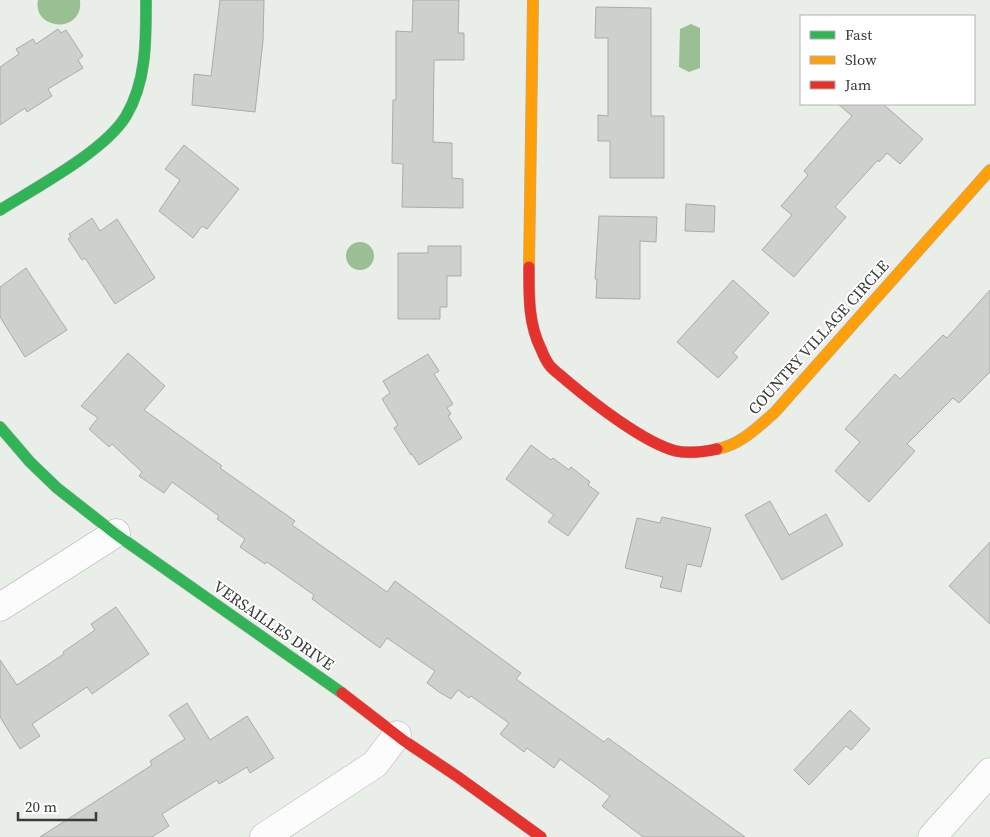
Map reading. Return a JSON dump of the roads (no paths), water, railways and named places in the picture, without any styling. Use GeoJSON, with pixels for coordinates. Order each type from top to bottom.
{"type":"FeatureCollection","features":[{"type":"Feature","properties":{"kind":"street"},"geometry":{"type":"LineString","coordinates":[[0,210],[82,156],[116,129],[125,117],[140,82],[145,55],[146,0]]}},
{"type":"Feature","properties":{"kind":"street","name":"COUNTRY VILLAGE CIRCLE"},"geometry":{"type":"LineString","coordinates":[[533,0],[529,304],[532,327],[540,348],[550,366],[585,396],[646,438],[660,445],[676,450],[697,453],[723,448],[751,434],[775,412],[990,170]]}},
{"type":"Feature","properties":{"kind":"street","name":"VERSAILLES DRIVE"},"geometry":{"type":"LineString","coordinates":[[0,426],[30,462],[57,488],[116,533],[541,837]]}},
{"type":"Feature","properties":{"kind":"street"},"geometry":{"type":"LineString","coordinates":[[0,608],[116,533]]}},
{"type":"Feature","properties":{"kind":"street"},"geometry":{"type":"LineString","coordinates":[[264,837],[375,764],[397,735]]}},
{"type":"Feature","properties":{"kind":"street"},"geometry":{"type":"LineString","coordinates":[[932,837],[990,772]]}}]}
